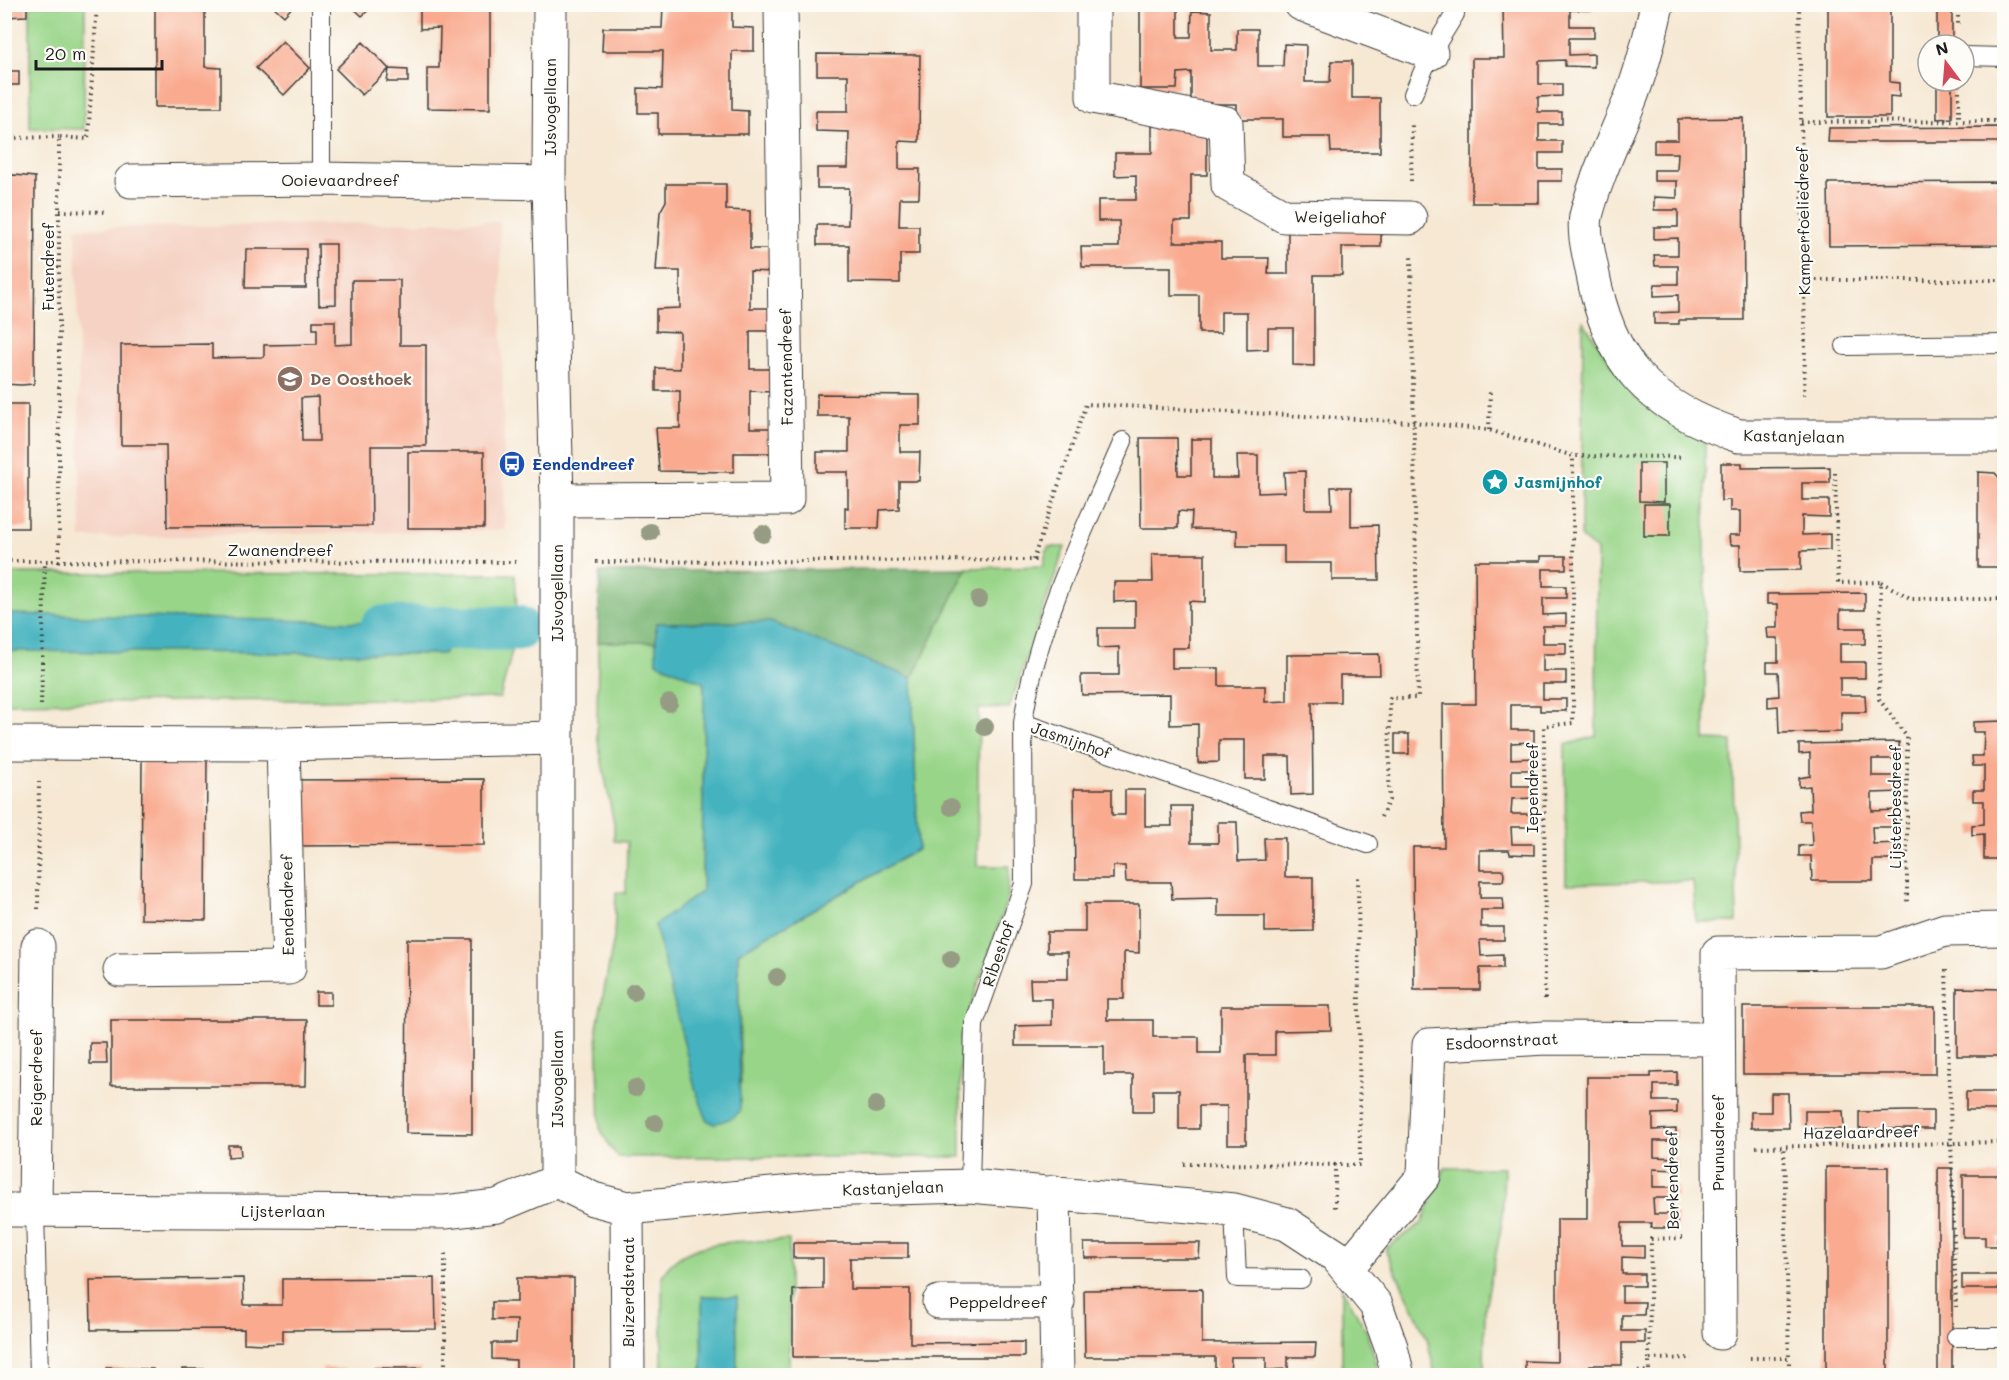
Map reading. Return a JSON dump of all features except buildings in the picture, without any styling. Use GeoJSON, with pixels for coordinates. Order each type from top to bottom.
{"type":"FeatureCollection","features":[{"type":"Feature","properties":{"kind":"street","name":"IJsvogellaan"},"geometry":{"type":"LineString","coordinates":[[550,4],[549,183],[558,500],[556,562],[557,1181]]}},
{"type":"Feature","properties":{"kind":"street","name":"Fazantendreef"},"geometry":{"type":"LineString","coordinates":[[558,500],[788,499],[781,4]]}},
{"type":"Feature","properties":{"kind":"street","name":"Weigeliahof"},"geometry":{"type":"LineString","coordinates":[[1093,4],[1093,97],[1226,123],[1228,186],[1284,216],[1410,218]]}},
{"type":"Feature","properties":{"kind":"street"},"geometry":{"type":"LineString","coordinates":[[1301,4],[1431,53]]}},
{"type":"Feature","properties":{"kind":"street","name":"Kastanjelaan"},"geometry":{"type":"LineString","coordinates":[[1657,4],[1650,38],[1629,103],[1601,168],[1586,219],[1595,286],[1608,330],[1632,373],[1664,403],[1693,419],[1738,436],[2004,436]]}},
{"type":"Feature","properties":{"kind":"street","name":"Ooievaardreef"},"geometry":{"type":"LineString","coordinates":[[131,181],[321,179],[549,183]]}},
{"type":"Feature","properties":{"kind":"street"},"geometry":{"type":"LineString","coordinates":[[4,743],[283,744],[556,738]]}},
{"type":"Feature","properties":{"kind":"street","name":"Eendendreef"},"geometry":{"type":"LineString","coordinates":[[120,970],[289,968],[283,744]]}},
{"type":"Feature","properties":{"kind":"street"},"geometry":{"type":"LineString","coordinates":[[1907,942],[1945,930],[2004,929]]}},
{"type":"Feature","properties":{"kind":"street","name":"Prunusdreef"},"geometry":{"type":"LineString","coordinates":[[1720,1345],[1718,953],[1881,952],[1907,942]]}},
{"type":"Feature","properties":{"kind":"street","name":"Reigerdreef"},"geometry":{"type":"LineString","coordinates":[[20,1210],[38,946]]}},
{"type":"Feature","properties":{"kind":"street","name":"Esdoornstraat"},"geometry":{"type":"LineString","coordinates":[[1347,1268],[1424,1176],[1429,1045],[1545,1038],[1718,1039]]}},
{"type":"Feature","properties":{"kind":"street","name":"Kastanjelaan"},"geometry":{"type":"LineString","coordinates":[[557,1181],[593,1199],[627,1208],[814,1190],[970,1186],[1234,1210],[1287,1224],[1336,1256],[1376,1305],[1392,1347],[1398,1376]]}},
{"type":"Feature","properties":{"kind":"street","name":"Lijsterlaan"},"geometry":{"type":"LineString","coordinates":[[20,1210],[445,1212],[497,1206],[557,1181]]}},
{"type":"Feature","properties":{"kind":"street","name":"Peppeldreef"},"geometry":{"type":"LineString","coordinates":[[1054,1192],[1058,1302],[1057,1376]]}},
{"type":"Feature","properties":{"kind":"street","name":"Buizerdstraat"},"geometry":{"type":"LineString","coordinates":[[627,1208],[628,1376]]}},
{"type":"Feature","properties":{"kind":"street","name":"Peppeldreef"},"geometry":{"type":"LineString","coordinates":[[939,1302],[1058,1302]]}},
{"type":"Feature","properties":{"kind":"lane"},"geometry":{"type":"LineString","coordinates":[[321,4],[321,179]]}},
{"type":"Feature","properties":{"kind":"lane"},"geometry":{"type":"LineString","coordinates":[[1413,94],[1431,53],[1455,14]]}},
{"type":"Feature","properties":{"kind":"lane"},"geometry":{"type":"LineString","coordinates":[[1976,56],[2004,57]]}},
{"type":"Feature","properties":{"kind":"lane"},"geometry":{"type":"LineString","coordinates":[[1845,346],[2004,344]]}},
{"type":"Feature","properties":{"kind":"lane","name":"Jasmijnhof"},"geometry":{"type":"LineString","coordinates":[[1123,441],[1072,561],[1029,680],[1023,723],[1368,844]]}},
{"type":"Feature","properties":{"kind":"lane","name":"Ribeshof"},"geometry":{"type":"LineString","coordinates":[[970,1186],[974,1024],[1024,884],[1023,723]]}},
{"type":"Feature","properties":{"kind":"lane"},"geometry":{"type":"LineString","coordinates":[[20,1210],[39,1376]]}},
{"type":"Feature","properties":{"kind":"lane"},"geometry":{"type":"LineString","coordinates":[[1234,1210],[1237,1278],[1301,1279]]}},
{"type":"Feature","properties":{"kind":"lane"},"geometry":{"type":"LineString","coordinates":[[1956,1337],[2004,1337]]}},
{"type":"Feature","properties":{"kind":"path"},"geometry":{"type":"LineString","coordinates":[[4,138],[88,139],[97,4]]}},
{"type":"Feature","properties":{"kind":"path","name":"Kamperfoeliedreef"},"geometry":{"type":"LineString","coordinates":[[1799,4],[1804,280],[1818,437]]}},
{"type":"Feature","properties":{"kind":"path"},"geometry":{"type":"LineString","coordinates":[[1958,93],[1959,121]]}},
{"type":"Feature","properties":{"kind":"path","name":"Weigeliahof"},"geometry":{"type":"LineString","coordinates":[[1410,218],[1413,94]]}},
{"type":"Feature","properties":{"kind":"path"},"geometry":{"type":"LineString","coordinates":[[1801,122],[2004,121]]}},
{"type":"Feature","properties":{"kind":"path","name":"Futendreef"},"geometry":{"type":"LineString","coordinates":[[59,137],[59,562]]}},
{"type":"Feature","properties":{"kind":"path"},"geometry":{"type":"LineString","coordinates":[[1360,1165],[1358,871],[1389,800],[1390,698],[1418,698],[1410,218]]}},
{"type":"Feature","properties":{"kind":"path"},"geometry":{"type":"LineString","coordinates":[[1804,280],[2004,280]]}},
{"type":"Feature","properties":{"kind":"path"},"geometry":{"type":"LineString","coordinates":[[1489,430],[1490,390]]}},
{"type":"Feature","properties":{"kind":"path"},"geometry":{"type":"LineString","coordinates":[[1033,560],[1086,404],[1413,422],[1489,430],[1573,456],[1689,457]]}},
{"type":"Feature","properties":{"kind":"path"},"geometry":{"type":"LineString","coordinates":[[1818,437],[1838,583],[1881,582],[1912,599],[2004,599]]}},
{"type":"Feature","properties":{"kind":"path","name":"Iependreef"},"geometry":{"type":"LineString","coordinates":[[1545,1038],[1544,726],[1573,723],[1573,456]]}},
{"type":"Feature","properties":{"kind":"path","name":"Zwanendreef"},"geometry":{"type":"LineString","coordinates":[[4,561],[1072,561]]}},
{"type":"Feature","properties":{"kind":"path"},"geometry":{"type":"LineString","coordinates":[[38,946],[39,743],[45,561]]}},
{"type":"Feature","properties":{"kind":"path","name":"Lijsterbesdreef"},"geometry":{"type":"LineString","coordinates":[[1881,582],[1879,699],[1907,737],[1907,942]]}},
{"type":"Feature","properties":{"kind":"path"},"geometry":{"type":"LineString","coordinates":[[1945,930],[1953,1143],[1956,1337]]}},
{"type":"Feature","properties":{"kind":"path","name":"Hazelaardreef"},"geometry":{"type":"LineString","coordinates":[[1718,1149],[2004,1142]]}},
{"type":"Feature","properties":{"kind":"path"},"geometry":{"type":"LineString","coordinates":[[1784,1146],[1789,1376]]}},
{"type":"Feature","properties":{"kind":"path"},"geometry":{"type":"LineString","coordinates":[[445,1212],[445,1376]]}},
{"type":"Feature","properties":{"kind":"path","name":"Berkendreef"},"geometry":{"type":"LineString","coordinates":[[1649,1359],[1651,1239],[1684,1238],[1684,1226]]}},
{"type":"Feature","properties":{"kind":"path"},"geometry":{"type":"LineString","coordinates":[[1636,1376],[1636,1372],[1649,1371],[1649,1359],[1720,1345],[1789,1358]]}},
{"type":"Feature","properties":{"kind":"shaded area","name":"De Oosthoek"},"geometry":{"type":"Polygon","coordinates":[[[500,221],[505,530],[81,538],[76,228],[500,221]]]}},
{"type":"Feature","properties":{"kind":"green space"},"geometry":{"type":"Polygon","coordinates":[[[30,5],[85,5],[84,129],[30,128],[30,5]]]}},
{"type":"Feature","properties":{"kind":"green space"},"geometry":{"type":"Polygon","coordinates":[[[1583,321],[1634,397],[1705,438],[1705,740],[1732,741],[1737,922],[1696,922],[1693,881],[1566,884],[1565,745],[1596,736],[1597,550],[1581,538],[1583,321]]]}},
{"type":"Feature","properties":{"kind":"green space"},"geometry":{"type":"Polygon","coordinates":[[[1048,547],[1065,547],[1009,708],[979,709],[977,866],[1009,866],[1008,897],[960,1038],[961,1157],[618,1157],[600,1128],[597,1028],[614,938],[616,892],[626,893],[627,842],[614,841],[614,824],[597,736],[598,642],[656,642],[656,662],[704,682],[702,891],[741,1084],[738,953],[918,849],[912,678],[967,568],[1043,566],[1048,547]]]}},
{"type":"Feature","properties":{"kind":"green space"},"geometry":{"type":"Polygon","coordinates":[[[967,568],[912,678],[770,622],[656,623],[656,642],[598,642],[600,572],[967,568]]]}},
{"type":"Feature","properties":{"kind":"green space"},"geometry":{"type":"Polygon","coordinates":[[[5,573],[515,574],[518,628],[500,698],[5,703],[5,651],[444,654],[445,625],[5,614],[5,573]]]}},
{"type":"Feature","properties":{"kind":"green space"},"geometry":{"type":"Polygon","coordinates":[[[1445,1168],[1504,1168],[1502,1223],[1485,1308],[1484,1375],[1435,1375],[1427,1338],[1385,1249],[1422,1223],[1445,1168]]]}},
{"type":"Feature","properties":{"kind":"green space"},"geometry":{"type":"Polygon","coordinates":[[[789,1240],[789,1375],[737,1375],[737,1297],[703,1296],[702,1375],[662,1375],[662,1276],[672,1263],[686,1253],[719,1243],[789,1240]]]}},
{"type":"Feature","properties":{"kind":"green space"},"geometry":{"type":"Polygon","coordinates":[[[1342,1288],[1366,1330],[1380,1375],[1342,1376],[1342,1288]]]}},
{"type":"Feature","properties":{"kind":"water"},"geometry":{"type":"Polygon","coordinates":[[[5,614],[445,624],[444,654],[5,651],[5,614]]]}},
{"type":"Feature","properties":{"kind":"water"},"geometry":{"type":"Polygon","coordinates":[[[770,622],[912,678],[918,849],[738,953],[740,1111],[732,1118],[714,1124],[707,1120],[695,1088],[655,925],[702,891],[704,683],[656,662],[656,623],[770,622]]]}},
{"type":"Feature","properties":{"kind":"water"},"geometry":{"type":"Polygon","coordinates":[[[702,1296],[737,1297],[737,1375],[702,1375],[702,1296]]]}},
{"type":"Feature","properties":{"kind":"waterway"},"geometry":{"type":"LineString","coordinates":[[382,628],[518,628]]}},
{"type":"Feature","properties":{"kind":"place","name":"De Oosthoek"},"geometry":{"type":"Point","coordinates":[290,379]}},
{"type":"Feature","properties":{"kind":"place","name":"Eendendreef"},"geometry":{"type":"Point","coordinates":[512,464]}},
{"type":"Feature","properties":{"kind":"place","name":"Jasmijnhof"},"geometry":{"type":"Point","coordinates":[1495,482]}}]}
